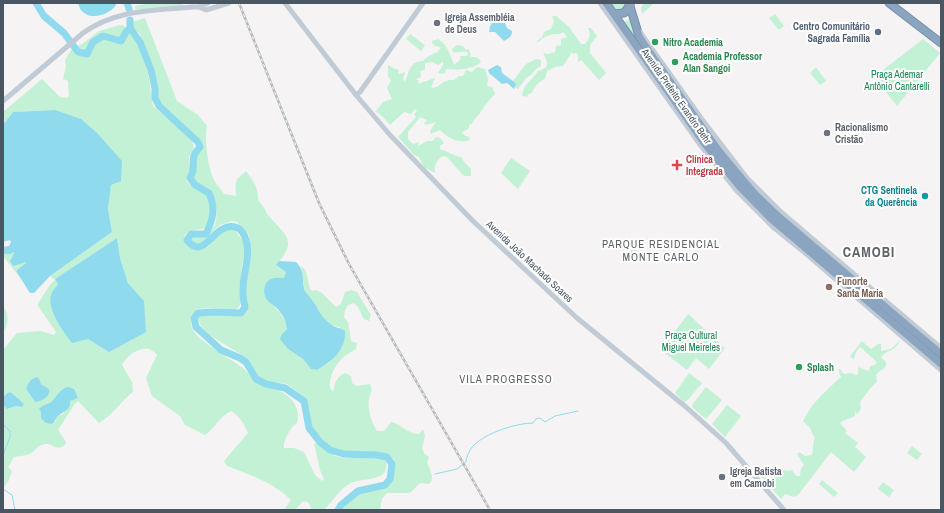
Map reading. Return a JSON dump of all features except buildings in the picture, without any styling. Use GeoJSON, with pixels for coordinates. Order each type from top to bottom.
{"type":"FeatureCollection","features":[{"type":"Feature","properties":{"kind":"highway"},"geometry":{"type":"LineString","coordinates":[[889,3],[941,43]]}},
{"type":"Feature","properties":{"kind":"highway","name":"Avenida Prefeito Evandro Behr"},"geometry":{"type":"LineString","coordinates":[[608,4],[655,73],[720,163],[739,186],[769,217],[806,251],[941,364]]}},
{"type":"Feature","properties":{"kind":"highway"},"geometry":{"type":"LineString","coordinates":[[614,14],[624,13],[630,4]]}},
{"type":"Feature","properties":{"kind":"highway","name":"Avenida Prefeito Evandro Behr"},"geometry":{"type":"LineString","coordinates":[[630,4],[636,26],[644,44],[705,132],[731,166],[752,190],[778,216],[838,265],[941,354]]}},
{"type":"Feature","properties":{"kind":"highway"},"geometry":{"type":"LineString","coordinates":[[631,38],[635,54],[655,73]]}},
{"type":"Feature","properties":{"kind":"highway"},"geometry":{"type":"LineString","coordinates":[[705,132],[722,147],[731,166]]}},
{"type":"Feature","properties":{"kind":"highway"},"geometry":{"type":"LineString","coordinates":[[769,217],[778,232],[792,237]]}},
{"type":"Feature","properties":{"kind":"highway"},"geometry":{"type":"LineString","coordinates":[[806,251],[822,252],[834,257],[838,265]]}},
{"type":"Feature","properties":{"kind":"highway"},"geometry":{"type":"LineString","coordinates":[[864,298],[876,315],[895,324]]}},
{"type":"Feature","properties":{"kind":"main road"},"geometry":{"type":"LineString","coordinates":[[3,101],[67,46],[95,25],[112,17],[135,13],[199,7],[208,3]]}},
{"type":"Feature","properties":{"kind":"main road"},"geometry":{"type":"LineString","coordinates":[[199,7],[206,10],[229,3]]}},
{"type":"Feature","properties":{"kind":"main road","name":"Avenida João Machado Soares"},"geometry":{"type":"LineString","coordinates":[[285,3],[356,95],[390,135],[473,221],[577,318],[686,407],[726,443],[784,510]]}},
{"type":"Feature","properties":{"kind":"main road"},"geometry":{"type":"LineString","coordinates":[[356,95],[360,92],[423,3]]}},
{"type":"Feature","properties":{"kind":"main road","name":"Avenida Prefeito Evandro Behr"},"geometry":{"type":"LineString","coordinates":[[600,3],[716,166],[736,190],[778,232],[806,251],[876,315],[924,354],[941,370]]}},
{"type":"Feature","properties":{"kind":"main road","name":"Avenida Prefeito Evandro Behr"},"geometry":{"type":"LineString","coordinates":[[636,26],[741,172],[771,203],[941,348]]}},
{"type":"Feature","properties":{"kind":"green space"},"geometry":{"type":"Polygon","coordinates":[[[150,3],[182,3],[183,5],[146,10],[135,9],[135,6],[150,3]]]}},
{"type":"Feature","properties":{"kind":"green space"},"geometry":{"type":"Polygon","coordinates":[[[612,3],[626,3],[626,5],[623,11],[614,11],[612,3]]]}},
{"type":"Feature","properties":{"kind":"green space"},"geometry":{"type":"Polygon","coordinates":[[[644,3],[654,3],[642,14],[641,8],[644,3]]]}},
{"type":"Feature","properties":{"kind":"green space"},"geometry":{"type":"Polygon","coordinates":[[[775,14],[784,26],[779,30],[769,18],[775,14]]]}},
{"type":"Feature","properties":{"kind":"green space"},"geometry":{"type":"Polygon","coordinates":[[[632,15],[672,89],[670,91],[622,23],[628,20],[632,15]]]}},
{"type":"Feature","properties":{"kind":"green space"},"geometry":{"type":"Polygon","coordinates":[[[552,16],[556,16],[569,27],[581,44],[585,44],[588,40],[590,33],[588,28],[591,28],[597,36],[590,45],[590,53],[606,73],[599,80],[582,60],[578,62],[578,54],[573,54],[572,52],[563,66],[555,67],[547,71],[545,79],[537,84],[532,93],[528,94],[527,97],[522,96],[524,88],[538,71],[547,66],[543,53],[548,54],[555,52],[556,46],[561,45],[561,39],[567,37],[563,32],[560,34],[548,35],[536,42],[542,37],[544,32],[551,29],[554,21],[552,16]]]}},
{"type":"Feature","properties":{"kind":"green space"},"geometry":{"type":"Polygon","coordinates":[[[145,18],[177,101],[198,115],[207,126],[207,153],[213,178],[224,194],[236,196],[236,182],[246,171],[258,192],[258,200],[267,214],[287,238],[287,249],[276,265],[286,272],[284,278],[267,300],[282,316],[286,324],[287,329],[282,334],[288,349],[303,359],[311,369],[317,370],[334,357],[338,342],[340,327],[330,324],[321,315],[304,286],[301,266],[306,271],[312,291],[316,290],[322,293],[336,307],[341,304],[345,292],[351,290],[357,292],[371,315],[369,321],[364,319],[358,307],[354,303],[348,305],[345,310],[344,317],[348,322],[351,341],[357,343],[356,349],[343,357],[337,364],[331,377],[330,387],[333,392],[338,378],[345,373],[351,376],[352,383],[357,386],[370,384],[372,390],[369,400],[369,411],[372,422],[377,431],[384,431],[391,422],[415,434],[419,434],[423,429],[425,436],[422,448],[424,453],[429,457],[427,462],[432,477],[429,484],[420,483],[408,493],[387,493],[382,499],[380,510],[342,510],[359,492],[378,488],[387,484],[394,474],[394,459],[385,453],[348,451],[332,448],[311,427],[307,401],[303,396],[287,384],[266,381],[258,377],[245,357],[211,336],[201,326],[197,317],[201,315],[223,314],[239,316],[248,307],[245,291],[246,274],[250,262],[249,235],[237,222],[232,221],[220,225],[213,231],[208,239],[201,244],[195,244],[190,241],[190,238],[195,234],[207,235],[215,225],[217,211],[214,196],[209,189],[193,179],[195,169],[194,160],[202,143],[160,104],[157,99],[158,84],[150,58],[140,34],[132,27],[132,22],[145,18]]]}},
{"type":"Feature","properties":{"kind":"green space"},"geometry":{"type":"Polygon","coordinates":[[[123,25],[131,34],[138,44],[146,62],[153,106],[192,139],[194,149],[189,157],[190,171],[186,180],[194,188],[204,193],[209,201],[210,210],[205,228],[188,232],[184,237],[184,241],[193,250],[201,250],[207,248],[222,231],[234,229],[244,242],[245,255],[242,264],[239,293],[241,303],[235,310],[213,308],[197,309],[191,315],[193,330],[202,340],[239,365],[258,383],[275,389],[291,399],[298,412],[298,418],[297,423],[292,427],[286,438],[284,448],[294,448],[304,452],[315,475],[322,481],[324,479],[320,470],[314,443],[320,444],[335,456],[345,458],[365,456],[386,461],[384,473],[374,478],[349,484],[324,510],[312,510],[308,502],[303,501],[295,510],[284,510],[291,500],[284,494],[261,480],[227,466],[224,461],[248,433],[241,420],[231,411],[227,413],[205,435],[185,425],[180,416],[152,396],[146,378],[157,355],[148,349],[138,350],[133,353],[122,365],[132,382],[133,392],[113,412],[99,423],[78,401],[58,430],[66,442],[65,445],[58,448],[44,444],[30,454],[14,457],[8,467],[12,471],[9,480],[3,489],[3,404],[8,409],[16,406],[22,407],[22,402],[10,392],[3,396],[3,350],[17,333],[41,331],[54,335],[56,332],[38,306],[38,303],[55,280],[50,276],[112,232],[108,209],[111,185],[55,110],[13,112],[3,125],[3,112],[42,79],[60,97],[67,98],[69,96],[68,81],[63,79],[66,66],[65,60],[71,50],[82,44],[99,31],[123,25]],[[117,238],[55,279],[58,284],[51,295],[144,310],[144,301],[128,283],[120,258],[117,238]],[[33,378],[26,389],[35,402],[44,399],[48,389],[41,384],[39,378],[33,378]],[[60,392],[50,403],[41,407],[41,418],[55,422],[57,416],[63,414],[70,401],[73,399],[60,392]]]}},
{"type":"Feature","properties":{"kind":"green space"},"geometry":{"type":"Polygon","coordinates":[[[410,34],[425,45],[421,51],[406,39],[410,34]]]}},
{"type":"Feature","properties":{"kind":"green space"},"geometry":{"type":"Polygon","coordinates":[[[438,39],[446,47],[454,65],[460,60],[461,56],[467,56],[468,53],[453,52],[452,49],[457,45],[463,46],[466,50],[469,49],[471,57],[476,57],[481,62],[469,68],[446,69],[445,73],[441,74],[438,73],[443,65],[443,62],[438,65],[432,62],[425,63],[425,70],[420,71],[421,77],[416,79],[419,81],[418,84],[435,78],[431,87],[433,88],[445,81],[454,80],[459,76],[463,76],[466,70],[472,72],[477,67],[485,69],[488,79],[487,86],[492,87],[495,94],[485,105],[472,124],[470,124],[468,129],[462,132],[464,135],[469,137],[470,140],[454,140],[440,130],[431,134],[430,131],[436,122],[426,125],[424,123],[427,120],[420,117],[408,132],[408,139],[413,144],[419,142],[418,146],[427,141],[433,141],[436,137],[440,138],[444,143],[440,146],[440,149],[455,156],[461,157],[471,169],[471,176],[463,175],[447,157],[442,156],[436,164],[435,173],[424,167],[419,157],[414,155],[398,137],[416,117],[414,114],[417,111],[415,109],[411,114],[404,112],[390,125],[376,111],[383,102],[392,99],[387,88],[391,81],[388,76],[388,65],[399,70],[398,73],[400,74],[405,73],[403,79],[405,82],[412,65],[423,61],[439,50],[441,47],[435,46],[432,43],[432,41],[438,39]]]}},
{"type":"Feature","properties":{"kind":"green space","name":"Praça Ademar Antônio Cantarelli"},"geometry":{"type":"Polygon","coordinates":[[[923,39],[940,53],[897,106],[874,77],[923,39]]]}},
{"type":"Feature","properties":{"kind":"green space"},"geometry":{"type":"Polygon","coordinates":[[[536,59],[541,60],[541,66],[526,78],[518,89],[515,87],[513,81],[526,64],[536,59]]]}},
{"type":"Feature","properties":{"kind":"green space"},"geometry":{"type":"Polygon","coordinates":[[[816,67],[826,81],[820,85],[810,73],[816,67]]]}},
{"type":"Feature","properties":{"kind":"green space"},"geometry":{"type":"Polygon","coordinates":[[[511,158],[530,171],[518,189],[501,173],[511,158]]]}},
{"type":"Feature","properties":{"kind":"green space"},"geometry":{"type":"Polygon","coordinates":[[[633,248],[645,257],[641,262],[629,252],[633,248]]]}},
{"type":"Feature","properties":{"kind":"green space"},"geometry":{"type":"Polygon","coordinates":[[[14,251],[13,256],[26,261],[26,263],[16,271],[18,275],[3,256],[3,252],[5,254],[14,251]]]}},
{"type":"Feature","properties":{"kind":"green space"},"geometry":{"type":"Polygon","coordinates":[[[3,306],[8,319],[3,332],[3,306]]]}},
{"type":"Feature","properties":{"kind":"green space","name":"Praça Cultural Miguel Meireles"},"geometry":{"type":"Polygon","coordinates":[[[688,314],[725,348],[709,369],[696,358],[687,370],[661,350],[688,314]]]}},
{"type":"Feature","properties":{"kind":"green space"},"geometry":{"type":"Polygon","coordinates":[[[900,340],[893,349],[881,357],[886,362],[886,365],[876,375],[877,382],[860,402],[861,409],[857,414],[855,411],[855,416],[840,423],[847,431],[845,433],[858,443],[855,447],[866,457],[854,472],[831,452],[798,495],[794,497],[785,494],[781,499],[761,476],[761,472],[762,471],[771,479],[775,475],[780,477],[780,473],[784,470],[792,470],[796,476],[800,476],[801,469],[804,465],[797,454],[799,452],[805,456],[812,455],[815,438],[810,428],[803,421],[815,402],[841,377],[839,369],[844,374],[850,373],[856,375],[858,374],[858,367],[869,371],[870,366],[875,365],[877,362],[860,347],[856,352],[854,359],[851,358],[850,356],[862,341],[871,349],[878,344],[881,344],[881,351],[891,349],[900,340]]]}},
{"type":"Feature","properties":{"kind":"green space"},"geometry":{"type":"Polygon","coordinates":[[[689,373],[702,383],[688,400],[684,402],[675,393],[689,373]]]}},
{"type":"Feature","properties":{"kind":"green space"},"geometry":{"type":"Polygon","coordinates":[[[706,387],[722,400],[706,419],[693,408],[692,405],[706,387]]]}},
{"type":"Feature","properties":{"kind":"green space"},"geometry":{"type":"Polygon","coordinates":[[[727,405],[741,416],[725,437],[712,424],[727,405]]]}},
{"type":"Feature","properties":{"kind":"green space"},"geometry":{"type":"Polygon","coordinates":[[[912,446],[922,454],[917,460],[907,453],[912,446]]]}},
{"type":"Feature","properties":{"kind":"green space"},"geometry":{"type":"Polygon","coordinates":[[[822,480],[838,493],[834,497],[819,484],[822,480]]]}},
{"type":"Feature","properties":{"kind":"green space"},"geometry":{"type":"Polygon","coordinates":[[[883,482],[894,490],[889,497],[878,489],[883,482]]]}},
{"type":"Feature","properties":{"kind":"water"},"geometry":{"type":"Polygon","coordinates":[[[78,3],[117,3],[111,10],[102,15],[91,16],[87,15],[80,9],[78,3]]]}},
{"type":"Feature","properties":{"kind":"water"},"geometry":{"type":"Polygon","coordinates":[[[492,23],[505,23],[507,28],[512,31],[511,36],[504,41],[495,32],[489,32],[492,23]]]}},
{"type":"Feature","properties":{"kind":"water"},"geometry":{"type":"Polygon","coordinates":[[[497,65],[501,67],[502,73],[516,84],[514,89],[507,83],[502,84],[489,73],[488,70],[497,65]]]}},
{"type":"Feature","properties":{"kind":"water"},"geometry":{"type":"Polygon","coordinates":[[[55,110],[81,119],[97,133],[122,161],[121,181],[111,185],[108,209],[112,232],[50,276],[34,293],[30,293],[16,271],[26,262],[13,266],[10,261],[14,252],[5,254],[3,252],[3,247],[9,246],[11,242],[10,240],[3,242],[3,125],[13,112],[55,110]]]}},
{"type":"Feature","properties":{"kind":"water"},"geometry":{"type":"Polygon","coordinates":[[[117,238],[120,258],[128,283],[144,301],[146,332],[109,352],[88,339],[72,343],[64,333],[57,320],[50,301],[53,291],[58,284],[55,279],[117,238]]]}},
{"type":"Feature","properties":{"kind":"water"},"geometry":{"type":"Polygon","coordinates":[[[279,261],[296,262],[302,272],[305,291],[323,317],[333,326],[345,331],[345,338],[339,352],[329,362],[317,370],[311,369],[303,359],[288,349],[280,339],[282,334],[287,329],[285,320],[279,310],[268,301],[264,292],[268,281],[274,278],[284,278],[286,272],[276,265],[279,261]]]}},
{"type":"Feature","properties":{"kind":"water"},"geometry":{"type":"Polygon","coordinates":[[[36,377],[39,378],[41,384],[47,387],[49,393],[45,399],[35,402],[26,389],[31,380],[36,377]]]}},
{"type":"Feature","properties":{"kind":"water"},"geometry":{"type":"Polygon","coordinates":[[[68,387],[74,389],[78,398],[70,401],[67,410],[57,417],[52,424],[46,423],[41,418],[41,412],[39,409],[51,402],[60,391],[68,387]]]}},
{"type":"Feature","properties":{"kind":"water"},"geometry":{"type":"Polygon","coordinates":[[[10,392],[24,404],[22,407],[16,406],[7,409],[3,404],[4,396],[10,392]]]}},
{"type":"Feature","properties":{"kind":"waterway"},"geometry":{"type":"LineString","coordinates":[[36,3],[44,16],[64,33],[78,52],[87,54],[93,42],[103,36],[121,41],[130,28]]}},
{"type":"Feature","properties":{"kind":"waterway"},"geometry":{"type":"LineString","coordinates":[[127,3],[129,9]]}},
{"type":"Feature","properties":{"kind":"waterway"},"geometry":{"type":"LineString","coordinates":[[130,20],[130,28],[140,42],[151,70],[155,88],[155,98],[159,106],[198,142],[200,147],[194,155],[193,170],[190,178],[195,185],[209,193],[213,214],[206,234],[191,234],[187,240],[193,246],[199,247],[204,245],[221,230],[227,227],[235,227],[242,232],[247,244],[248,250],[243,282],[245,307],[241,313],[198,313],[194,318],[196,327],[221,350],[246,362],[256,379],[266,384],[285,388],[304,401],[309,428],[320,442],[330,450],[344,454],[376,455],[387,457],[392,464],[390,479],[385,485],[358,491],[341,505],[338,510]]}},
{"type":"Feature","properties":{"kind":"waterway"},"geometry":{"type":"LineString","coordinates":[[435,474],[457,469],[466,462],[468,453],[474,445],[486,436],[518,425],[533,423],[536,419],[540,418],[545,422],[555,416],[578,411]]}},
{"type":"Feature","properties":{"kind":"waterway"},"geometry":{"type":"LineString","coordinates":[[3,424],[10,431],[10,437],[3,455]]}},
{"type":"Feature","properties":{"kind":"waterway"},"geometry":{"type":"LineString","coordinates":[[3,489],[12,495],[15,510]]}},
{"type":"Feature","properties":{"kind":"railway"},"geometry":{"type":"LineString","coordinates":[[239,3],[319,203],[349,264],[490,510]]}},
{"type":"Feature","properties":{"kind":"place","name":"Igreja Assembléia de Deus"},"geometry":{"type":"Point","coordinates":[437,23]}},
{"type":"Feature","properties":{"kind":"place","name":"Centro Comunitário Sagrada Família"},"geometry":{"type":"Point","coordinates":[878,32]}},
{"type":"Feature","properties":{"kind":"place","name":"Nitro Academia"},"geometry":{"type":"Point","coordinates":[655,42]}},
{"type":"Feature","properties":{"kind":"place","name":"Academia Professor Alan Sangoi"},"geometry":{"type":"Point","coordinates":[675,62]}},
{"type":"Feature","properties":{"kind":"place","name":"Racionalismo Cristão"},"geometry":{"type":"Point","coordinates":[827,133]}},
{"type":"Feature","properties":{"kind":"place","name":"Clínica Integrada"},"geometry":{"type":"Point","coordinates":[677,165]}},
{"type":"Feature","properties":{"kind":"place","name":"CTG Sentinela da Querência"},"geometry":{"type":"Point","coordinates":[925,196]}},
{"type":"Feature","properties":{"kind":"place","name":"Funorte Santa Maria"},"geometry":{"type":"Point","coordinates":[829,287]}},
{"type":"Feature","properties":{"kind":"place","name":"Splash"},"geometry":{"type":"Point","coordinates":[799,367]}},
{"type":"Feature","properties":{"kind":"place","name":"Igreja Batista em Camobi"},"geometry":{"type":"Point","coordinates":[722,477]}},
{"type":"Feature","properties":{"kind":"district","name":"PARQUE RESIDENCIAL MONTE CARLO"},"geometry":{"type":"Point","coordinates":[661,250]}},
{"type":"Feature","properties":{"kind":"district","name":"CAMOBI"},"geometry":{"type":"Point","coordinates":[869,252]}},
{"type":"Feature","properties":{"kind":"district","name":"VILA PROGRESSO"},"geometry":{"type":"Point","coordinates":[506,379]}}]}
